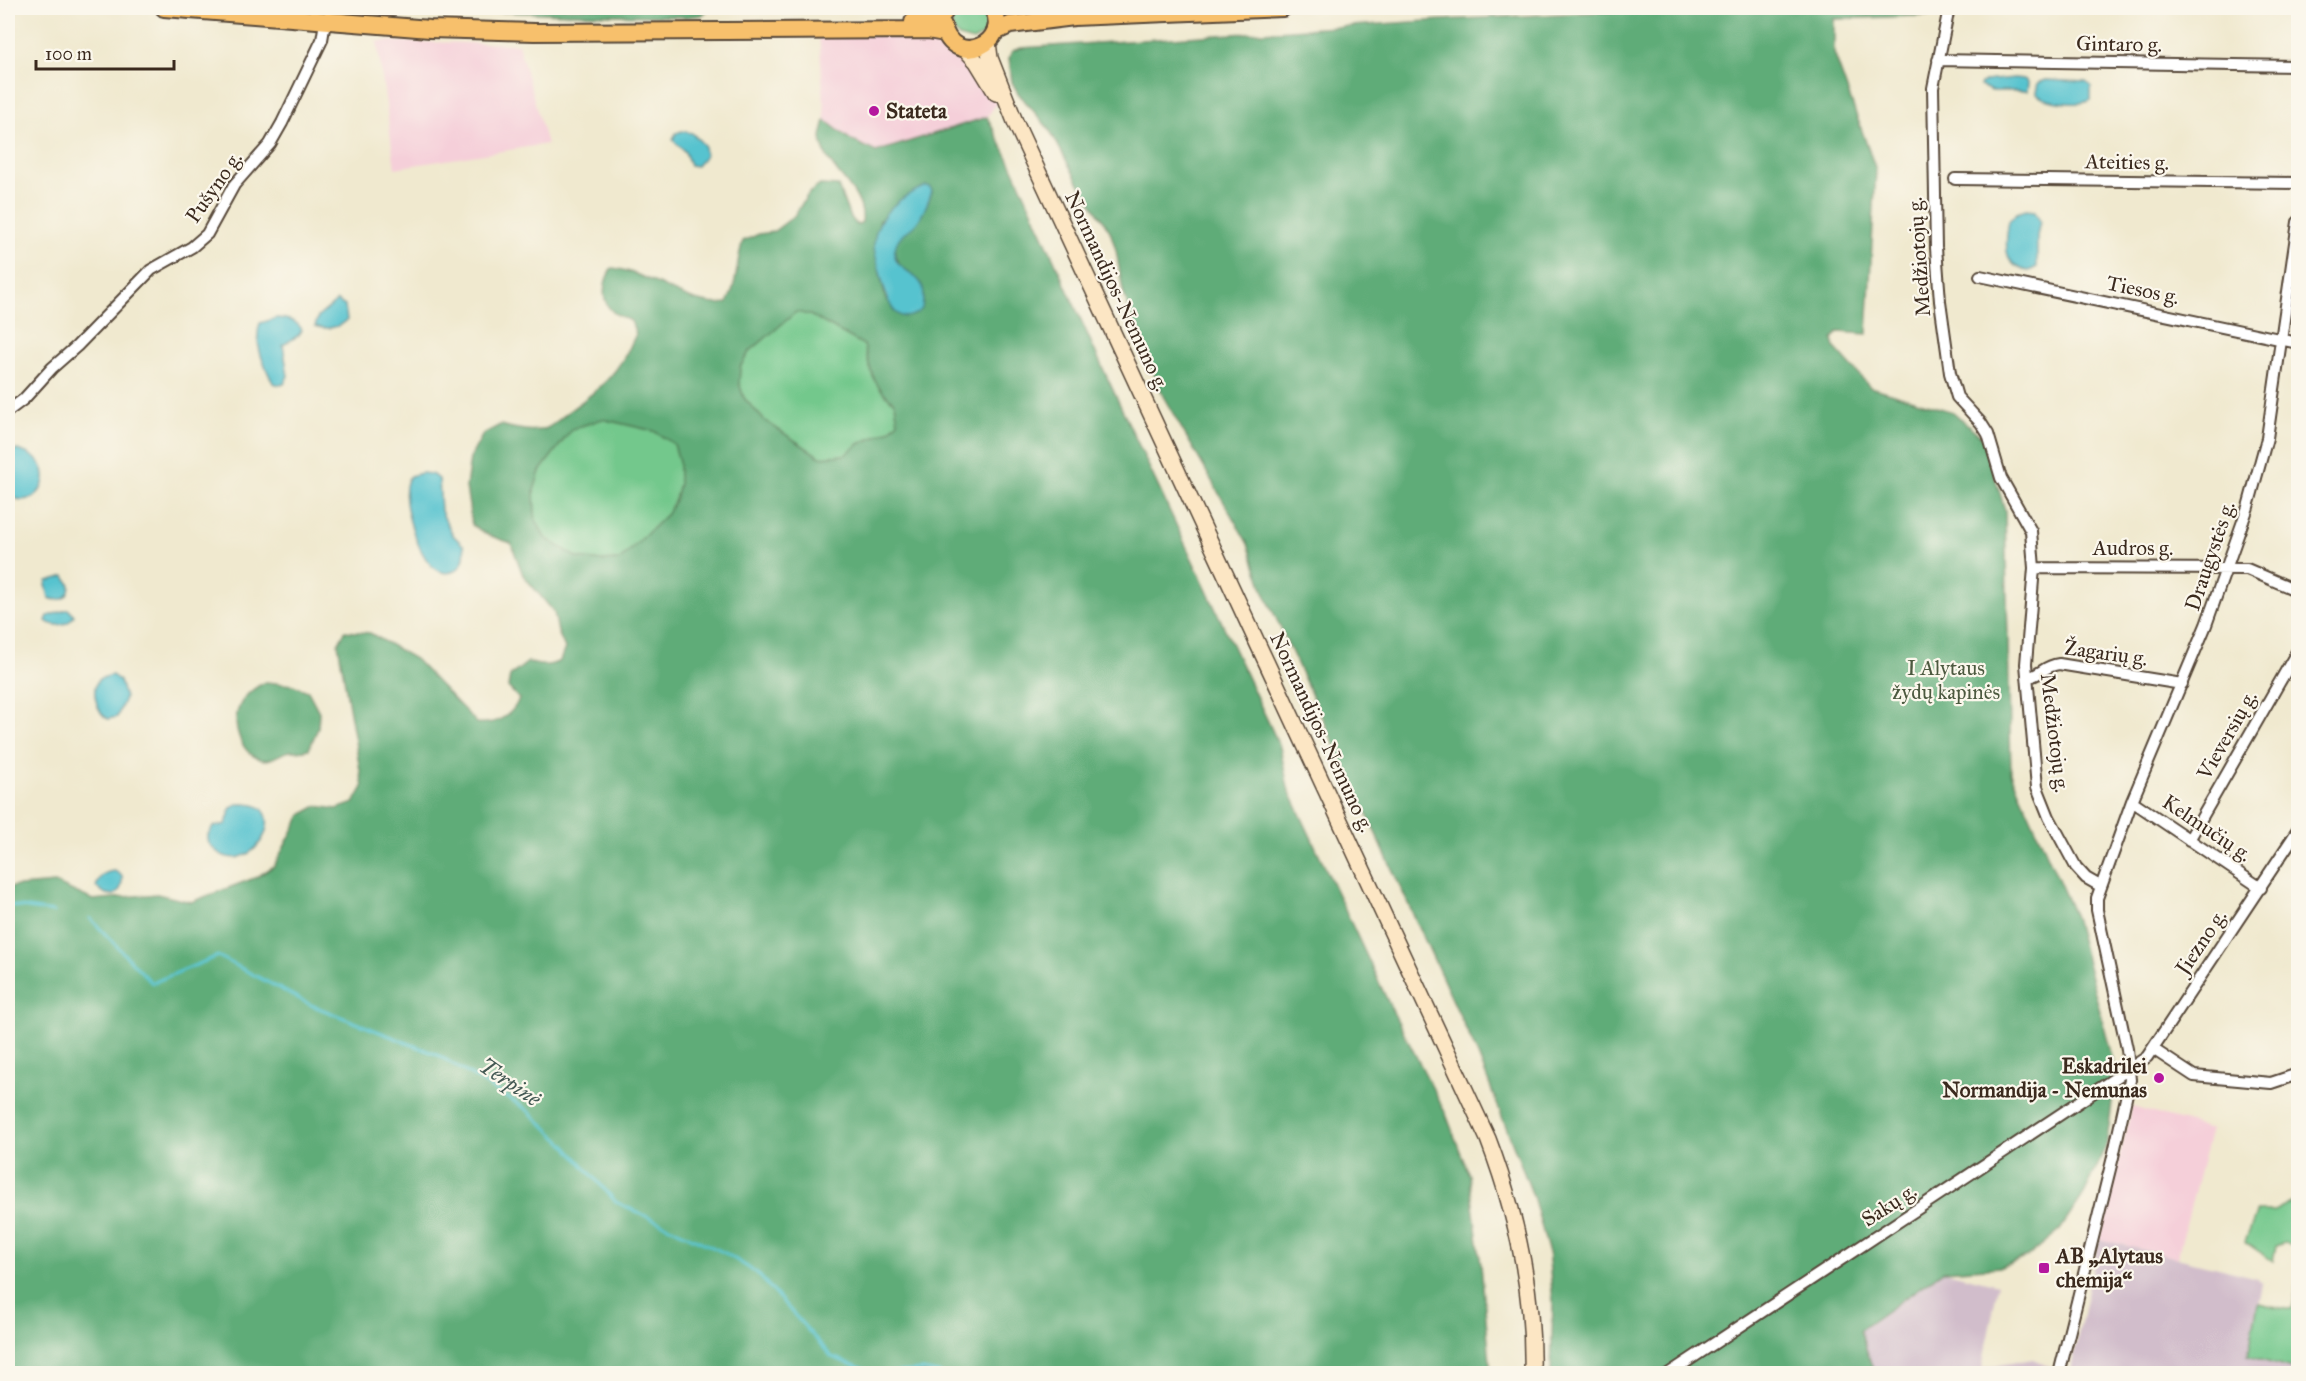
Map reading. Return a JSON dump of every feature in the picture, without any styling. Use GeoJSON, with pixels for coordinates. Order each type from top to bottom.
{"type":"FeatureCollection","features":[{"type":"Feature","properties":{"kind":"main road"},"geometry":{"type":"LineString","coordinates":[[164,8],[430,29],[634,33],[807,29],[928,30],[945,33]]}},
{"type":"Feature","properties":{"kind":"main road"},"geometry":{"type":"LineString","coordinates":[[993,10],[1010,15],[1074,17],[1282,8]]}},
{"type":"Feature","properties":{"kind":"main road"},"geometry":{"type":"LineString","coordinates":[[807,29],[865,23],[928,21],[936,19],[945,10]]}},
{"type":"Feature","properties":{"kind":"main road"},"geometry":{"type":"LineString","coordinates":[[945,10],[942,23],[945,33],[957,46],[965,49],[977,48],[1010,26],[1074,17]]}},
{"type":"Feature","properties":{"kind":"main road"},"geometry":{"type":"LineString","coordinates":[[991,37],[996,22],[993,10]]}},
{"type":"Feature","properties":{"kind":"main road","name":"Normandijos-Nemuno g."},"geometry":{"type":"LineString","coordinates":[[991,37],[990,58],[1016,124],[1488,1139],[1503,1178],[1522,1249],[1531,1314],[1532,1374]]}},
{"type":"Feature","properties":{"kind":"main road","name":"Normandijos-Nemuno g."},"geometry":{"type":"LineString","coordinates":[[965,49],[977,62],[1016,124]]}},
{"type":"Feature","properties":{"kind":"street","name":"Medžiotojų g."},"geometry":{"type":"LineString","coordinates":[[1949,8],[1933,88],[1936,248],[1940,301],[1950,374],[1957,397],[1982,423],[1988,434],[2001,478],[2031,531],[2034,568],[2026,647],[2037,787],[2062,843],[2076,867],[2086,878],[2100,886]]}},
{"type":"Feature","properties":{"kind":"street","name":"Pušyno g."},"geometry":{"type":"LineString","coordinates":[[8,411],[24,399],[52,368],[78,346],[151,270],[192,247],[207,234],[234,185],[270,144],[282,123],[322,40],[325,22]]}},
{"type":"Feature","properties":{"kind":"street","name":"Gintaro g."},"geometry":{"type":"LineString","coordinates":[[1938,60],[2298,66]]}},
{"type":"Feature","properties":{"kind":"street","name":"Ateities g."},"geometry":{"type":"LineString","coordinates":[[1954,179],[2298,183]]}},
{"type":"Feature","properties":{"kind":"street","name":"Draugystės g."},"geometry":{"type":"LineString","coordinates":[[2100,886],[2132,801],[2182,684],[2248,507],[2267,438],[2298,222]]}},
{"type":"Feature","properties":{"kind":"street","name":"Tiesos g."},"geometry":{"type":"LineString","coordinates":[[1980,276],[2298,343]]}},
{"type":"Feature","properties":{"kind":"street","name":"Audros g."},"geometry":{"type":"LineString","coordinates":[[2034,568],[2247,569],[2298,591]]}},
{"type":"Feature","properties":{"kind":"street","name":"Vieversių g."},"geometry":{"type":"LineString","coordinates":[[2189,840],[2298,650]]}},
{"type":"Feature","properties":{"kind":"street","name":"Žagarių g."},"geometry":{"type":"LineString","coordinates":[[2028,677],[2035,676],[2049,665],[2059,664],[2182,684]]}},
{"type":"Feature","properties":{"kind":"street","name":"Kelmučių g."},"geometry":{"type":"LineString","coordinates":[[2132,801],[2261,888]]}},
{"type":"Feature","properties":{"kind":"street","name":"Jiezno g."},"geometry":{"type":"LineString","coordinates":[[2130,1069],[2153,1049],[2298,830]]}},
{"type":"Feature","properties":{"kind":"street"},"geometry":{"type":"LineString","coordinates":[[2059,1374],[2128,1093],[2130,1069],[2097,910],[2100,886]]}},
{"type":"Feature","properties":{"kind":"street"},"geometry":{"type":"LineString","coordinates":[[2153,1049],[2194,1076],[2271,1083],[2298,1074]]}},
{"type":"Feature","properties":{"kind":"street","name":"Sakų g."},"geometry":{"type":"LineString","coordinates":[[1668,1374],[1722,1336],[1927,1204],[2097,1088],[2130,1069]]}},
{"type":"Feature","properties":{"kind":"shaded area"},"geometry":{"type":"Polygon","coordinates":[[[819,34],[933,34],[973,63],[997,103],[987,117],[876,152],[851,140],[825,120],[819,34]]]}},
{"type":"Feature","properties":{"kind":"shaded area"},"geometry":{"type":"Polygon","coordinates":[[[377,41],[518,44],[547,144],[395,168],[377,41]]]}},
{"type":"Feature","properties":{"kind":"shaded area"},"geometry":{"type":"Polygon","coordinates":[[[2132,1107],[2211,1129],[2177,1258],[2099,1239],[2132,1107]]]}},
{"type":"Feature","properties":{"kind":"shaded area"},"geometry":{"type":"Polygon","coordinates":[[[2099,1239],[2258,1278],[2262,1284],[2248,1356],[2298,1371],[2298,1374],[2070,1374],[2099,1239]]]}},
{"type":"Feature","properties":{"kind":"shaded area"},"geometry":{"type":"Polygon","coordinates":[[[1943,1271],[1998,1285],[1982,1368],[2033,1359],[2051,1367],[2049,1374],[1874,1373],[1860,1330],[1943,1271]]]}},
{"type":"Feature","properties":{"kind":"green space"},"geometry":{"type":"Polygon","coordinates":[[[453,8],[710,8],[702,15],[685,17],[460,11],[453,8]]]}},
{"type":"Feature","properties":{"kind":"green space"},"geometry":{"type":"Polygon","coordinates":[[[958,8],[982,8],[989,24],[986,33],[973,41],[959,37],[953,30],[951,22],[958,8]]]}},
{"type":"Feature","properties":{"kind":"green space","name":"I Alytaus žydų kapinės"},"geometry":{"type":"Polygon","coordinates":[[[1681,8],[1940,8],[1940,15],[1834,19],[1834,53],[1876,170],[1867,334],[1838,332],[1833,340],[1835,348],[1870,387],[1953,412],[1983,438],[2005,510],[2011,773],[2075,917],[2116,1072],[2106,1148],[2084,1194],[2060,1230],[2027,1257],[2001,1267],[1943,1271],[1860,1330],[1874,1373],[1551,1373],[1553,1302],[1548,1250],[1533,1196],[1478,1055],[1264,592],[1248,544],[1163,396],[1123,291],[1116,250],[1110,231],[1081,187],[1049,129],[1018,93],[1012,82],[1009,58],[1012,51],[1021,48],[1442,20],[1681,8]]]}},
{"type":"Feature","properties":{"kind":"green space"},"geometry":{"type":"Polygon","coordinates":[[[987,117],[1011,164],[1099,360],[1280,747],[1288,788],[1391,1008],[1446,1114],[1469,1175],[1481,1265],[1491,1373],[8,1374],[8,887],[55,883],[93,900],[157,894],[191,902],[257,877],[274,866],[301,815],[317,806],[337,809],[354,803],[363,787],[338,644],[345,631],[370,633],[415,659],[477,723],[497,721],[508,715],[519,699],[508,687],[510,676],[528,662],[544,665],[560,661],[565,648],[558,632],[554,612],[523,575],[511,543],[488,535],[472,525],[466,487],[470,458],[483,434],[500,425],[530,430],[547,428],[601,386],[616,369],[636,334],[631,321],[613,312],[606,302],[605,285],[612,268],[641,276],[697,301],[727,303],[731,295],[743,241],[759,234],[773,232],[794,216],[809,193],[820,185],[838,186],[849,215],[857,225],[862,222],[862,210],[858,200],[824,150],[821,138],[825,120],[851,140],[876,152],[987,117]],[[929,187],[880,220],[874,246],[886,300],[909,272],[898,261],[895,246],[900,236],[920,218],[932,191],[929,187]],[[796,312],[749,352],[740,367],[739,383],[744,398],[765,421],[820,457],[845,455],[859,444],[890,430],[898,422],[895,403],[877,384],[864,345],[810,315],[796,312]],[[602,419],[572,429],[540,471],[534,490],[535,518],[545,538],[578,558],[601,561],[620,560],[667,514],[675,500],[679,484],[679,461],[674,444],[654,431],[602,419]]]}},
{"type":"Feature","properties":{"kind":"green space"},"geometry":{"type":"Polygon","coordinates":[[[796,312],[810,315],[864,345],[877,384],[895,403],[898,422],[890,430],[859,444],[845,455],[820,457],[765,421],[744,398],[739,383],[740,367],[749,352],[796,312]]]}},
{"type":"Feature","properties":{"kind":"green space"},"geometry":{"type":"Polygon","coordinates":[[[602,419],[654,431],[674,444],[679,461],[679,484],[675,500],[667,514],[620,560],[601,561],[578,558],[545,538],[535,518],[534,490],[540,471],[572,429],[602,419]]]}},
{"type":"Feature","properties":{"kind":"green space"},"geometry":{"type":"Polygon","coordinates":[[[266,682],[293,685],[308,691],[319,712],[318,728],[309,749],[291,751],[264,760],[253,756],[243,745],[236,722],[239,707],[250,692],[266,682]]]}},
{"type":"Feature","properties":{"kind":"green space"},"geometry":{"type":"Polygon","coordinates":[[[2295,1200],[2298,1203],[2298,1247],[2284,1243],[2276,1246],[2273,1261],[2245,1242],[2257,1211],[2274,1211],[2295,1200]]]}},
{"type":"Feature","properties":{"kind":"green space"},"geometry":{"type":"Polygon","coordinates":[[[2298,1280],[2298,1371],[2248,1356],[2258,1303],[2292,1310],[2298,1280]]]}},
{"type":"Feature","properties":{"kind":"water"},"geometry":{"type":"Polygon","coordinates":[[[2014,78],[2028,82],[2027,91],[1992,91],[1980,86],[1985,81],[2014,78]]]}},
{"type":"Feature","properties":{"kind":"water"},"geometry":{"type":"Polygon","coordinates":[[[2046,80],[2086,82],[2091,86],[2091,100],[2062,103],[2046,99],[2036,93],[2038,83],[2046,80]]]}},
{"type":"Feature","properties":{"kind":"water"},"geometry":{"type":"Polygon","coordinates":[[[682,131],[692,133],[704,145],[705,156],[697,166],[690,165],[685,152],[673,140],[676,133],[682,131]]]}},
{"type":"Feature","properties":{"kind":"water"},"geometry":{"type":"Polygon","coordinates":[[[926,186],[932,191],[925,209],[915,225],[899,238],[896,245],[895,259],[916,277],[924,291],[922,309],[904,317],[897,314],[888,300],[875,252],[875,234],[884,216],[898,201],[926,186]]]}},
{"type":"Feature","properties":{"kind":"water"},"geometry":{"type":"Polygon","coordinates":[[[2026,210],[2035,211],[2040,221],[2037,236],[2037,267],[2029,271],[2014,265],[2007,253],[2006,245],[2009,221],[2017,213],[2026,210]]]}},
{"type":"Feature","properties":{"kind":"water"},"geometry":{"type":"Polygon","coordinates":[[[337,301],[345,306],[347,320],[332,328],[315,326],[318,317],[337,301]]]}},
{"type":"Feature","properties":{"kind":"water"},"geometry":{"type":"Polygon","coordinates":[[[277,318],[298,324],[302,330],[299,335],[283,345],[288,376],[284,384],[280,385],[273,383],[260,354],[258,338],[260,323],[277,318]]]}},
{"type":"Feature","properties":{"kind":"water"},"geometry":{"type":"Polygon","coordinates":[[[12,449],[28,454],[38,462],[43,471],[44,481],[34,497],[25,500],[14,498],[8,490],[8,451],[12,449]]]}},
{"type":"Feature","properties":{"kind":"water"},"geometry":{"type":"Polygon","coordinates":[[[422,473],[431,474],[439,479],[441,511],[452,534],[464,546],[463,561],[460,567],[450,573],[437,570],[425,558],[410,522],[407,508],[407,484],[410,476],[422,473]]]}},
{"type":"Feature","properties":{"kind":"water"},"geometry":{"type":"Polygon","coordinates":[[[65,576],[70,585],[67,596],[57,600],[49,598],[47,581],[65,576]]]}},
{"type":"Feature","properties":{"kind":"water"},"geometry":{"type":"Polygon","coordinates":[[[68,609],[74,615],[69,621],[57,625],[46,621],[48,616],[68,609]]]}},
{"type":"Feature","properties":{"kind":"water"},"geometry":{"type":"Polygon","coordinates":[[[112,675],[120,681],[125,698],[117,717],[108,719],[98,706],[95,689],[99,679],[112,675]]]}},
{"type":"Feature","properties":{"kind":"water"},"geometry":{"type":"Polygon","coordinates":[[[238,804],[261,808],[266,816],[267,825],[264,836],[249,853],[239,857],[228,857],[212,847],[208,835],[213,827],[226,824],[231,808],[238,804]]]}},
{"type":"Feature","properties":{"kind":"water"},"geometry":{"type":"Polygon","coordinates":[[[115,871],[122,876],[121,887],[117,893],[106,894],[96,887],[102,875],[115,871]]]}},
{"type":"Feature","properties":{"kind":"waterway","name":"Terpinė"},"geometry":{"type":"LineString","coordinates":[[8,905],[54,912]]}},
{"type":"Feature","properties":{"kind":"waterway","name":"Terpinė"},"geometry":{"type":"LineString","coordinates":[[90,918],[152,983],[218,956],[311,1005],[438,1055],[526,1109],[564,1144],[616,1202],[725,1253],[757,1273],[832,1357],[877,1374]]}},
{"type":"Feature","properties":{"kind":"waterway","name":"Terpinė"},"geometry":{"type":"LineString","coordinates":[[877,1374],[923,1370],[942,1374]]}},
{"type":"Feature","properties":{"kind":"place","name":"Stateta"},"geometry":{"type":"Point","coordinates":[874,111]}},
{"type":"Feature","properties":{"kind":"place","name":"Eskadrilei Normandija - Nemunas"},"geometry":{"type":"Point","coordinates":[2159,1078]}},
{"type":"Feature","properties":{"kind":"place","name":"AB „Alytaus chemija“"},"geometry":{"type":"Point","coordinates":[2044,1268]}}]}
